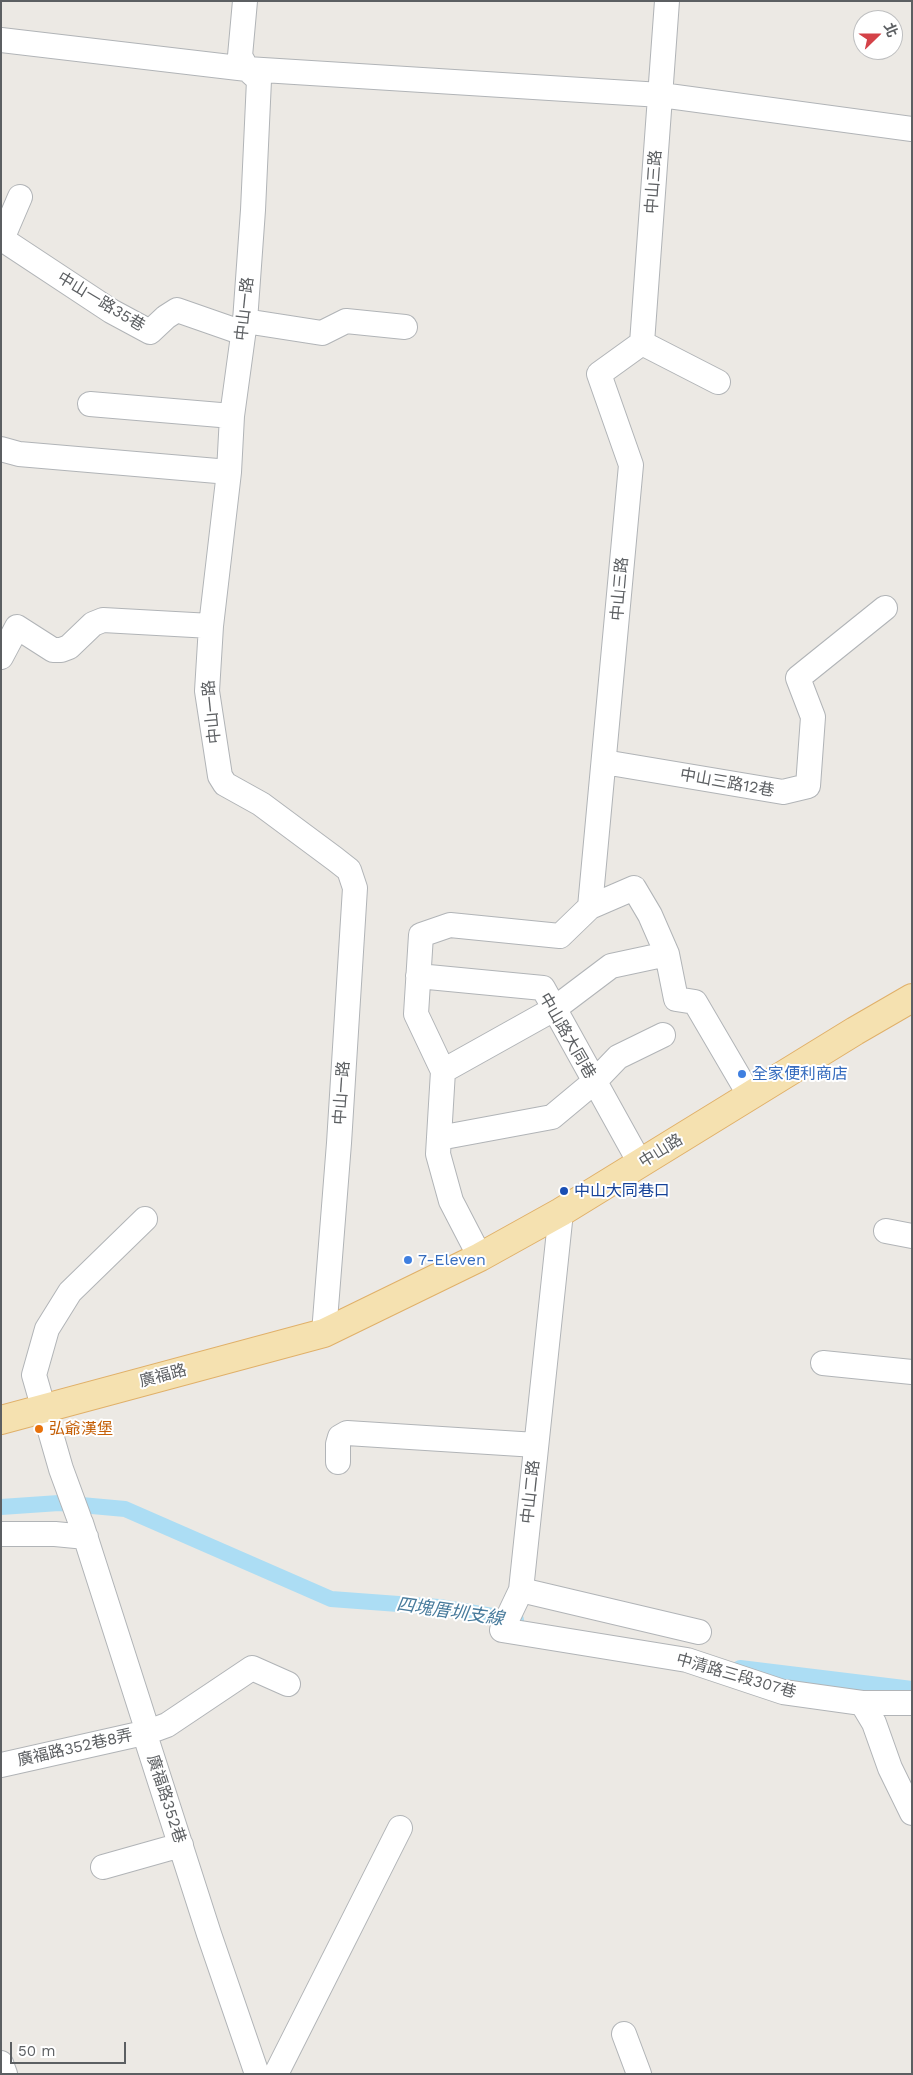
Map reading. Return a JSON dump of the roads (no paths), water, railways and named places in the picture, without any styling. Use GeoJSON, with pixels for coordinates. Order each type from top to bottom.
{"type":"FeatureCollection","features":[{"type":"Feature","properties":{"kind":"main road","name":"中山路"},"geometry":{"type":"LineString","coordinates":[[324,1333],[480,1257],[561,1212],[912,998]]}},
{"type":"Feature","properties":{"kind":"main road","name":"廣福路"},"geometry":{"type":"LineString","coordinates":[[1,1420],[324,1333]]}},
{"type":"Feature","properties":{"kind":"street","name":"中山一路"},"geometry":{"type":"LineString","coordinates":[[245,1],[240,56],[247,69],[259,80],[253,210],[244,327],[232,416],[229,472],[211,626],[207,691],[220,776],[225,784],[261,804],[349,870],[355,888],[339,1143],[324,1333]]}},
{"type":"Feature","properties":{"kind":"street","name":"中山三路"},"geometry":{"type":"LineString","coordinates":[[590,907],[631,465],[599,374],[642,344],[661,96],[666,1]]}},
{"type":"Feature","properties":{"kind":"street"},"geometry":{"type":"LineString","coordinates":[[1,40],[247,69],[661,96],[912,129]]}},
{"type":"Feature","properties":{"kind":"street","name":"中山一路35巷"},"geometry":{"type":"LineString","coordinates":[[20,197],[2,239],[111,311],[150,332],[166,317],[177,310],[244,327]]}},
{"type":"Feature","properties":{"kind":"street"},"geometry":{"type":"LineString","coordinates":[[244,327],[322,333],[346,322],[405,328]]}},
{"type":"Feature","properties":{"kind":"street"},"geometry":{"type":"LineString","coordinates":[[642,344],[718,382]]}},
{"type":"Feature","properties":{"kind":"street"},"geometry":{"type":"LineString","coordinates":[[90,404],[232,416]]}},
{"type":"Feature","properties":{"kind":"street"},"geometry":{"type":"LineString","coordinates":[[1,449],[20,454],[229,472]]}},
{"type":"Feature","properties":{"kind":"street","name":"中山三路12巷"},"geometry":{"type":"LineString","coordinates":[[604,762],[783,792],[808,786],[813,717],[798,678],[885,608]]}},
{"type":"Feature","properties":{"kind":"street"},"geometry":{"type":"LineString","coordinates":[[1,656],[17,627],[53,650],[61,650],[69,647],[93,624],[103,620],[211,626]]}},
{"type":"Feature","properties":{"kind":"street"},"geometry":{"type":"LineString","coordinates":[[480,1257],[451,1201],[438,1154],[443,1070],[416,1014],[421,935],[450,925],[560,936],[590,907],[634,888],[650,915],[667,954],[676,999],[695,1002],[750,1096]]}},
{"type":"Feature","properties":{"kind":"street"},"geometry":{"type":"LineString","coordinates":[[443,1070],[554,1009],[611,966],[667,954]]}},
{"type":"Feature","properties":{"kind":"street","name":"中山路大同巷"},"geometry":{"type":"LineString","coordinates":[[418,976],[543,988],[640,1163]]}},
{"type":"Feature","properties":{"kind":"street"},"geometry":{"type":"LineString","coordinates":[[439,1138],[552,1118],[594,1082],[618,1057],[663,1035]]}},
{"type":"Feature","properties":{"kind":"street","name":"中山二路"},"geometry":{"type":"LineString","coordinates":[[502,1630],[521,1590],[561,1212]]}},
{"type":"Feature","properties":{"kind":"street","name":"廣福路352巷"},"geometry":{"type":"LineString","coordinates":[[145,1220],[70,1292],[47,1329],[34,1375],[61,1469],[82,1526],[148,1732],[148,1740],[181,1845],[257,2074]]}},
{"type":"Feature","properties":{"kind":"street"},"geometry":{"type":"LineString","coordinates":[[886,1231],[912,1236]]}},
{"type":"Feature","properties":{"kind":"street"},"geometry":{"type":"LineString","coordinates":[[823,1363],[912,1372]]}},
{"type":"Feature","properties":{"kind":"street"},"geometry":{"type":"LineString","coordinates":[[338,1462],[340,1437],[347,1433],[355,1432],[536,1446]]}},
{"type":"Feature","properties":{"kind":"street"},"geometry":{"type":"LineString","coordinates":[[1,1534],[55,1534],[82,1526]]}},
{"type":"Feature","properties":{"kind":"street"},"geometry":{"type":"LineString","coordinates":[[521,1590],[699,1632]]}},
{"type":"Feature","properties":{"kind":"street","name":"中清路三段307巷"},"geometry":{"type":"LineString","coordinates":[[502,1630],[687,1660],[783,1692],[862,1703],[912,1703]]}},
{"type":"Feature","properties":{"kind":"street","name":"廣福路352巷8弄"},"geometry":{"type":"LineString","coordinates":[[1,1765],[148,1732],[167,1725],[252,1668],[288,1684]]}},
{"type":"Feature","properties":{"kind":"street"},"geometry":{"type":"LineString","coordinates":[[862,1703],[874,1722],[890,1768],[912,1813]]}},
{"type":"Feature","properties":{"kind":"street"},"geometry":{"type":"LineString","coordinates":[[276,2074],[400,1828]]}},
{"type":"Feature","properties":{"kind":"street"},"geometry":{"type":"LineString","coordinates":[[103,1867],[181,1845]]}},
{"type":"Feature","properties":{"kind":"street"},"geometry":{"type":"LineString","coordinates":[[624,2034],[639,2074]]}},
{"type":"Feature","properties":{"kind":"street"},"geometry":{"type":"LineString","coordinates":[[1,2063],[6,2074]]}},
{"type":"Feature","properties":{"kind":"waterway","name":"四塊厝圳支線"},"geometry":{"type":"LineString","coordinates":[[1,1507],[59,1503],[125,1509],[331,1599],[439,1607],[516,1620]]}},
{"type":"Feature","properties":{"kind":"waterway","name":"四塊厝圳支線"},"geometry":{"type":"LineString","coordinates":[[740,1668],[912,1689]]}},
{"type":"Feature","properties":{"kind":"place","name":"全家便利商店"},"geometry":{"type":"Point","coordinates":[742,1074]}},
{"type":"Feature","properties":{"kind":"place","name":"中山大同巷口"},"geometry":{"type":"Point","coordinates":[564,1191]}},
{"type":"Feature","properties":{"kind":"place","name":"7-Eleven"},"geometry":{"type":"Point","coordinates":[408,1260]}},
{"type":"Feature","properties":{"kind":"place","name":"弘爺漢堡"},"geometry":{"type":"Point","coordinates":[39,1429]}}]}
